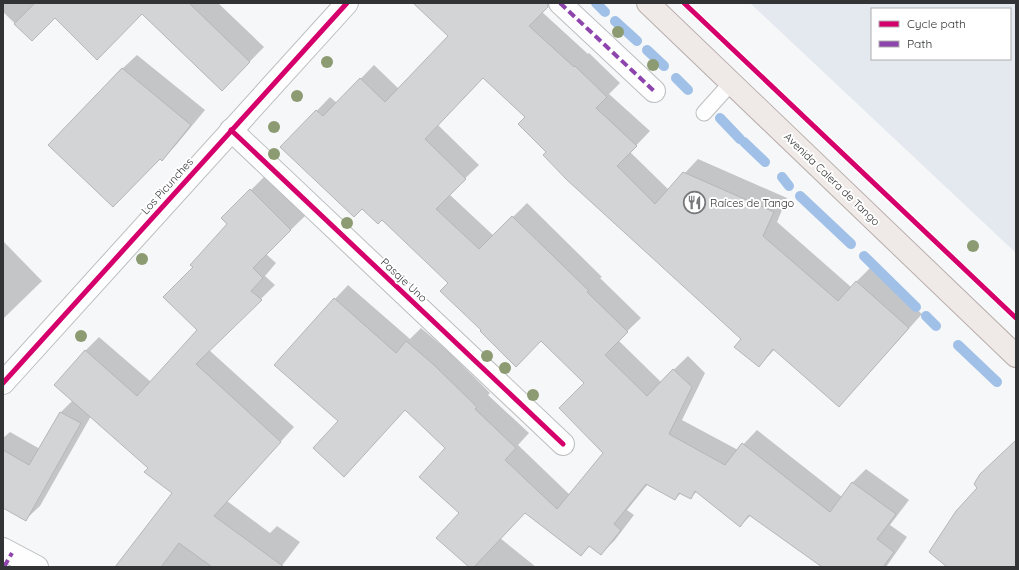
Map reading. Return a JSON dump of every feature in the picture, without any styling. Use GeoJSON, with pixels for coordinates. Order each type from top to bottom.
{"type":"FeatureCollection","features":[{"type":"Feature","properties":{"kind":"main road","name":"Avenida Calera de Tango"},"geometry":{"type":"LineString","coordinates":[[648,3],[1016,356]]}},
{"type":"Feature","properties":{"kind":"street","name":"Los Picunches"},"geometry":{"type":"LineString","coordinates":[[3,383],[347,3]]}},
{"type":"Feature","properties":{"kind":"street"},"geometry":{"type":"LineString","coordinates":[[560,3],[654,91]]}},
{"type":"Feature","properties":{"kind":"street","name":"Pasaje Uno"},"geometry":{"type":"LineString","coordinates":[[231,130],[563,444]]}},
{"type":"Feature","properties":{"kind":"street"},"geometry":{"type":"LineString","coordinates":[[7,556],[37,567]]}},
{"type":"Feature","properties":{"kind":"lane"},"geometry":{"type":"LineString","coordinates":[[704,113],[731,83]]}},
{"type":"Feature","properties":{"kind":"shaded area"},"geometry":{"type":"Polygon","coordinates":[[[750,3],[1016,3],[1016,253],[750,3]]]}},
{"type":"Feature","properties":{"kind":"building"},"geometry":{"type":"Polygon","coordinates":[[[35,3],[189,3],[250,62],[222,91],[142,14],[97,60],[55,18],[32,41],[14,24],[35,3]]]}},
{"type":"Feature","properties":{"kind":"building"},"geometry":{"type":"Polygon","coordinates":[[[413,3],[548,3],[548,7],[529,26],[574,67],[575,66],[607,97],[596,108],[637,146],[617,166],[655,204],[683,172],[774,212],[763,236],[838,301],[856,281],[909,328],[839,407],[773,349],[759,367],[734,347],[741,339],[567,180],[543,155],[546,152],[518,124],[525,117],[483,78],[425,139],[466,179],[436,209],[479,249],[512,216],[589,291],[587,292],[628,332],[605,355],[647,396],[673,369],[692,387],[669,434],[725,465],[742,443],[830,512],[852,482],[896,514],[877,539],[894,552],[883,567],[822,567],[749,515],[740,527],[695,491],[691,499],[679,493],[675,500],[646,484],[614,524],[621,530],[601,555],[589,546],[581,556],[525,513],[474,567],[469,567],[436,538],[459,513],[419,477],[445,448],[405,410],[344,477],[313,448],[338,421],[274,365],[334,298],[396,353],[406,341],[433,364],[477,407],[475,409],[516,448],[505,460],[557,509],[603,453],[559,408],[584,383],[541,341],[516,367],[480,331],[481,330],[440,291],[448,283],[382,220],[378,224],[362,209],[354,217],[280,147],[316,110],[323,116],[360,78],[385,102],[448,36],[413,3]]]}},
{"type":"Feature","properties":{"kind":"building"},"geometry":{"type":"Polygon","coordinates":[[[122,68],[191,125],[162,161],[160,159],[113,207],[48,145],[122,68]]]}},
{"type":"Feature","properties":{"kind":"building"},"geometry":{"type":"Polygon","coordinates":[[[250,189],[291,230],[253,268],[263,278],[251,291],[262,300],[196,364],[281,442],[214,516],[284,567],[212,567],[179,543],[161,567],[115,567],[172,493],[144,472],[148,468],[54,385],[85,350],[137,396],[197,330],[163,297],[193,267],[190,265],[227,224],[221,218],[250,189]]]}},
{"type":"Feature","properties":{"kind":"building"},"geometry":{"type":"Polygon","coordinates":[[[60,412],[81,423],[26,521],[3,508],[3,450],[29,465],[60,412]]]}},
{"type":"Feature","properties":{"kind":"building"},"geometry":{"type":"Polygon","coordinates":[[[1016,440],[1016,567],[947,567],[929,552],[956,511],[977,488],[974,484],[980,474],[1016,440]]]}},
{"type":"Feature","properties":{"kind":"waterway"},"geometry":{"type":"LineString","coordinates":[[596,3],[605,12]]}},
{"type":"Feature","properties":{"kind":"waterway"},"geometry":{"type":"LineString","coordinates":[[615,21],[637,41]]}},
{"type":"Feature","properties":{"kind":"waterway"},"geometry":{"type":"LineString","coordinates":[[647,50],[664,66]]}},
{"type":"Feature","properties":{"kind":"waterway"},"geometry":{"type":"LineString","coordinates":[[676,78],[688,90]]}},
{"type":"Feature","properties":{"kind":"waterway"},"geometry":{"type":"LineString","coordinates":[[720,118],[740,139]]}},
{"type":"Feature","properties":{"kind":"waterway"},"geometry":{"type":"LineString","coordinates":[[744,142],[765,162]]}},
{"type":"Feature","properties":{"kind":"waterway"},"geometry":{"type":"LineString","coordinates":[[782,177],[789,186]]}},
{"type":"Feature","properties":{"kind":"waterway"},"geometry":{"type":"LineString","coordinates":[[800,196],[851,244]]}},
{"type":"Feature","properties":{"kind":"waterway"},"geometry":{"type":"LineString","coordinates":[[864,256],[916,307]]}},
{"type":"Feature","properties":{"kind":"waterway"},"geometry":{"type":"LineString","coordinates":[[926,316],[936,326]]}},
{"type":"Feature","properties":{"kind":"waterway"},"geometry":{"type":"LineString","coordinates":[[958,345],[997,382]]}},
{"type":"Feature","properties":{"kind":"marked path"},"geometry":{"type":"LineString","coordinates":[[560,3],[654,91]]}},
{"type":"Feature","properties":{"kind":"marked path"},"geometry":{"type":"LineString","coordinates":[[4,567],[12,553]]}},
{"type":"Feature","properties":{"kind":"cycle path"},"geometry":{"type":"LineString","coordinates":[[3,383],[347,3]]}},
{"type":"Feature","properties":{"kind":"cycle path"},"geometry":{"type":"LineString","coordinates":[[684,3],[1016,318]]}},
{"type":"Feature","properties":{"kind":"cycle path"},"geometry":{"type":"LineString","coordinates":[[231,130],[563,444]]}},
{"type":"Feature","properties":{"kind":"place","name":"Raíces de Tango"},"geometry":{"type":"Point","coordinates":[695,203]}}]}
